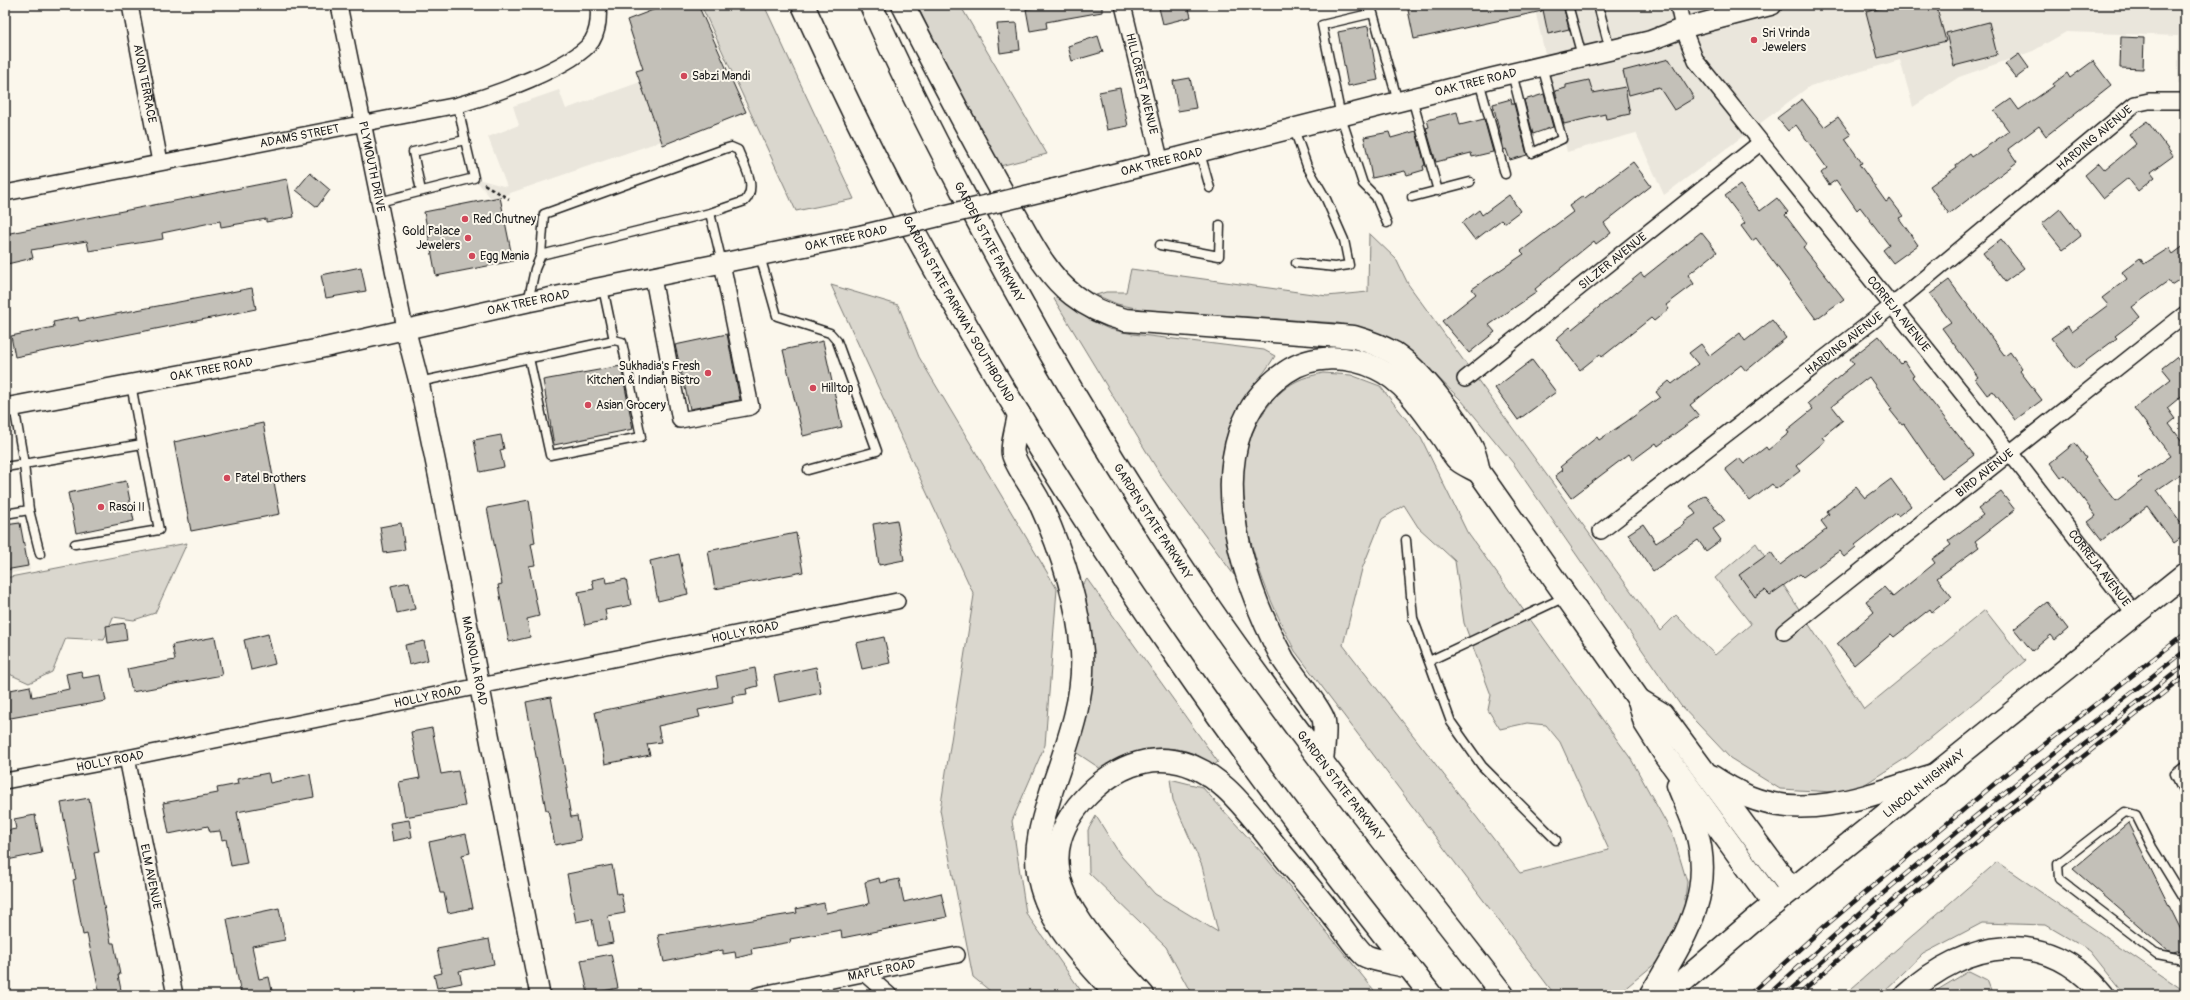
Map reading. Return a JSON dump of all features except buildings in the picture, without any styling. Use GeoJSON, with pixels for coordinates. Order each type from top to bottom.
{"type":"FeatureCollection","features":[{"type":"Feature","properties":{"kind":"main road","name":"GARDEN STATE PARKWAY SOUTHBOUND"},"geometry":{"type":"LineString","coordinates":[[803,5],[900,204],[1019,414]]}},
{"type":"Feature","properties":{"kind":"main road","name":"GARDEN STATE PARKWAY"},"geometry":{"type":"LineString","coordinates":[[871,5],[929,126],[1004,273],[1096,433],[1204,598],[1322,761],[1503,995]]}},
{"type":"Feature","properties":{"kind":"main road"},"geometry":{"type":"LineString","coordinates":[[903,5],[997,183],[1027,236],[1053,275],[1073,295],[1099,311],[1125,320],[1340,335],[1382,347],[1406,362],[1434,392],[1473,449],[1479,472],[1639,700],[1645,722],[1666,756],[1774,904]]}},
{"type":"Feature","properties":{"kind":"main road"},"geometry":{"type":"LineString","coordinates":[[1322,761],[1324,720],[1294,677],[1275,643],[1254,595],[1237,541],[1232,495],[1233,468],[1239,440],[1254,405],[1277,379],[1298,366],[1332,358],[1355,360],[1378,369],[1398,383],[1419,407],[1458,460],[1479,472]]}},
{"type":"Feature","properties":{"kind":"main road"},"geometry":{"type":"LineString","coordinates":[[1019,414],[1107,554],[1178,659],[1293,816],[1431,995]]}},
{"type":"Feature","properties":{"kind":"main road"},"geometry":{"type":"LineString","coordinates":[[1019,414],[1012,454],[1041,506],[1063,560],[1077,611],[1082,653],[1081,685],[1075,716],[1039,833],[1038,872],[1043,895],[1054,919],[1081,955],[1117,995]]}},
{"type":"Feature","properties":{"kind":"main road","name":"LINCOLN HIGHWAY"},"geometry":{"type":"LineString","coordinates":[[1667,995],[1774,904],[2185,574]]}},
{"type":"Feature","properties":{"kind":"main road"},"geometry":{"type":"LineString","coordinates":[[1639,700],[1662,714],[1792,890]]}},
{"type":"Feature","properties":{"kind":"main road"},"geometry":{"type":"LineString","coordinates":[[1651,995],[1693,919],[1700,896],[1703,874],[1701,852],[1696,830],[1666,756]]}},
{"type":"Feature","properties":{"kind":"main road"},"geometry":{"type":"LineString","coordinates":[[1142,995],[1092,938],[1072,911],[1061,884],[1058,856],[1065,827],[1072,814],[1102,781],[1128,766],[1156,760],[1185,763],[1210,776],[1236,800],[1259,826],[1365,956],[1409,967]]}},
{"type":"Feature","properties":{"kind":"main road"},"geometry":{"type":"LineString","coordinates":[[1704,772],[1749,797],[1778,804],[1809,807],[1854,800],[1937,774]]}},
{"type":"Feature","properties":{"kind":"main road"},"geometry":{"type":"LineString","coordinates":[[1906,995],[1925,979],[1957,959],[1990,949],[2007,948],[2025,949],[2041,953],[2070,965],[2084,975],[2103,995]]}},
{"type":"Feature","properties":{"kind":"street","name":"AVON TERRACE"},"geometry":{"type":"LineString","coordinates":[[130,5],[160,162]]}},
{"type":"Feature","properties":{"kind":"street","name":"PLYMOUTH DRIVE"},"geometry":{"type":"LineString","coordinates":[[339,5],[405,328]]}},
{"type":"Feature","properties":{"kind":"street","name":"ADAMS STREET"},"geometry":{"type":"LineString","coordinates":[[5,193],[458,105],[491,95],[530,79],[584,49],[593,40],[597,27],[598,5]]}},
{"type":"Feature","properties":{"kind":"street","name":"HILLCREST AVENUE"},"geometry":{"type":"LineString","coordinates":[[1123,5],[1161,163]]}},
{"type":"Feature","properties":{"kind":"street","name":"CORREJA AVENUE"},"geometry":{"type":"LineString","coordinates":[[1678,5],[1683,28],[1696,61],[1760,143],[2011,454],[2135,614]]}},
{"type":"Feature","properties":{"kind":"street","name":"OAK TREE ROAD"},"geometry":{"type":"LineString","coordinates":[[9,407],[318,348],[528,302],[862,236],[1161,163],[1479,81],[1649,41],[1683,28],[1772,5]]}},
{"type":"Feature","properties":{"kind":"street","name":"HARDING AVENUE"},"geometry":{"type":"LineString","coordinates":[[1601,531],[1892,306],[2135,104],[2149,100],[2185,101]]}},
{"type":"Feature","properties":{"kind":"street","name":"SILZER AVENUE"},"geometry":{"type":"LineString","coordinates":[[1465,379],[1760,143]]}},
{"type":"Feature","properties":{"kind":"street"},"geometry":{"type":"LineString","coordinates":[[653,278],[680,420],[751,407],[722,263]]}},
{"type":"Feature","properties":{"kind":"street","name":"BIRD AVENUE"},"geometry":{"type":"LineString","coordinates":[[1784,632],[2011,454],[2185,314]]}},
{"type":"Feature","properties":{"kind":"street","name":"MAGNOLIA ROAD"},"geometry":{"type":"LineString","coordinates":[[405,328],[419,382],[481,685],[540,995]]}},
{"type":"Feature","properties":{"kind":"street","name":"HOLLY ROAD"},"geometry":{"type":"LineString","coordinates":[[5,781],[127,758],[897,601]]}},
{"type":"Feature","properties":{"kind":"street","name":"ELM AVENUE"},"geometry":{"type":"LineString","coordinates":[[127,758],[175,995]]}},
{"type":"Feature","properties":{"kind":"street","name":"MAPLE ROAD"},"geometry":{"type":"LineString","coordinates":[[758,995],[957,955]]}},
{"type":"Feature","properties":{"kind":"street"},"geometry":{"type":"LineString","coordinates":[[865,974],[889,995]]}},
{"type":"Feature","properties":{"kind":"lane"},"geometry":{"type":"LineString","coordinates":[[1568,5],[1582,56]]}},
{"type":"Feature","properties":{"kind":"lane"},"geometry":{"type":"LineString","coordinates":[[1598,5],[1610,50]]}},
{"type":"Feature","properties":{"kind":"lane"},"geometry":{"type":"LineString","coordinates":[[1387,223],[1376,197],[1363,184],[1341,117],[1322,25],[1373,13],[1438,191]]}},
{"type":"Feature","properties":{"kind":"lane"},"geometry":{"type":"LineString","coordinates":[[1512,73],[1532,153],[1562,139],[1542,66]]}},
{"type":"Feature","properties":{"kind":"lane"},"geometry":{"type":"LineString","coordinates":[[1479,81],[1505,174]]}},
{"type":"Feature","properties":{"kind":"lane"},"geometry":{"type":"LineString","coordinates":[[379,202],[474,178],[458,105]]}},
{"type":"Feature","properties":{"kind":"lane"},"geometry":{"type":"LineString","coordinates":[[1294,129],[1307,166],[1326,199],[1344,240],[1349,264],[1335,267],[1296,263]]}},
{"type":"Feature","properties":{"kind":"lane"},"geometry":{"type":"LineString","coordinates":[[421,191],[413,152],[465,140]]}},
{"type":"Feature","properties":{"kind":"lane"},"geometry":{"type":"LineString","coordinates":[[528,302],[535,270],[541,255],[544,214],[724,149],[731,147],[738,150],[750,179],[751,189],[749,196],[744,202],[541,255]]}},
{"type":"Feature","properties":{"kind":"lane"},"geometry":{"type":"LineString","coordinates":[[1200,153],[1210,188]]}},
{"type":"Feature","properties":{"kind":"lane"},"geometry":{"type":"LineString","coordinates":[[1412,198],[1470,182]]}},
{"type":"Feature","properties":{"kind":"lane"},"geometry":{"type":"LineString","coordinates":[[710,212],[722,263]]}},
{"type":"Feature","properties":{"kind":"lane"},"geometry":{"type":"LineString","coordinates":[[1160,246],[1219,256],[1220,225]]}},
{"type":"Feature","properties":{"kind":"lane"},"geometry":{"type":"LineString","coordinates":[[760,256],[777,316],[830,333],[837,341],[877,451],[808,470]]}},
{"type":"Feature","properties":{"kind":"lane"},"geometry":{"type":"LineString","coordinates":[[603,288],[614,340]]}},
{"type":"Feature","properties":{"kind":"lane"},"geometry":{"type":"LineString","coordinates":[[419,382],[529,358],[614,340],[622,342],[641,437],[550,455],[529,358]]}},
{"type":"Feature","properties":{"kind":"lane"},"geometry":{"type":"LineString","coordinates":[[75,544],[159,530],[131,384]]}},
{"type":"Feature","properties":{"kind":"lane"},"geometry":{"type":"LineString","coordinates":[[9,407],[24,464],[29,510],[40,554]]}},
{"type":"Feature","properties":{"kind":"lane"},"geometry":{"type":"LineString","coordinates":[[5,467],[142,444]]}},
{"type":"Feature","properties":{"kind":"lane"},"geometry":{"type":"LineString","coordinates":[[5,514],[29,510]]}},
{"type":"Feature","properties":{"kind":"lane"},"geometry":{"type":"LineString","coordinates":[[1406,540],[1413,618],[1451,722],[1482,766],[1556,840]]}},
{"type":"Feature","properties":{"kind":"lane"},"geometry":{"type":"LineString","coordinates":[[1429,661],[1566,596]]}},
{"type":"Feature","properties":{"kind":"lane"},"geometry":{"type":"LineString","coordinates":[[2185,766],[2175,774],[2185,794]]}},
{"type":"Feature","properties":{"kind":"lane"},"geometry":{"type":"LineString","coordinates":[[2185,901],[2152,847],[2136,815],[2125,812],[2058,864],[2059,879],[2157,954],[2183,959],[2185,957]]}},
{"type":"Feature","properties":{"kind":"path"},"geometry":{"type":"LineString","coordinates":[[474,178],[510,199]]}},
{"type":"Feature","properties":{"kind":"shaded area"},"geometry":{"type":"Polygon","coordinates":[[[666,5],[698,5],[746,112],[499,197],[513,261],[436,276],[424,212],[491,198],[474,178],[507,187],[488,137],[519,125],[513,106],[559,90],[566,109],[640,82],[636,71],[643,68],[627,20],[666,5]]]}},
{"type":"Feature","properties":{"kind":"shaded area"},"geometry":{"type":"Polygon","coordinates":[[[701,5],[764,5],[854,199],[796,211],[701,5]]]}},
{"type":"Feature","properties":{"kind":"shaded area"},"geometry":{"type":"Polygon","coordinates":[[[917,5],[960,5],[1047,154],[996,167],[917,5]]]}},
{"type":"Feature","properties":{"kind":"shaded area"},"geometry":{"type":"Polygon","coordinates":[[[1534,5],[2185,5],[2185,85],[2178,84],[2178,36],[2066,32],[2033,51],[1959,77],[1913,107],[1900,60],[1810,86],[1664,195],[1636,133],[1567,152],[1534,5]]]}},
{"type":"Feature","properties":{"kind":"shaded area"},"geometry":{"type":"Polygon","coordinates":[[[1369,233],[1396,259],[1408,284],[1660,631],[1676,615],[1715,655],[1751,624],[1715,578],[1756,543],[1864,709],[1985,610],[2025,661],[1906,758],[1851,793],[1780,789],[1730,758],[1681,706],[1513,463],[1462,401],[1424,364],[1399,344],[1366,330],[1338,323],[1145,310],[1117,304],[1096,295],[1106,292],[1126,292],[1131,269],[1327,296],[1368,292],[1369,233]]]}},
{"type":"Feature","properties":{"kind":"shaded area"},"geometry":{"type":"Polygon","coordinates":[[[831,285],[898,305],[919,357],[1057,589],[1045,745],[1012,821],[1026,913],[1084,995],[995,995],[973,977],[940,810],[974,595],[831,285]]]}},
{"type":"Feature","properties":{"kind":"shaded area"},"geometry":{"type":"Polygon","coordinates":[[[1057,297],[1090,320],[1109,329],[1133,334],[1264,350],[1275,356],[1237,410],[1226,438],[1222,457],[1220,477],[1223,517],[1234,575],[1163,479],[1054,299],[1057,297]]]}},
{"type":"Feature","properties":{"kind":"shaded area"},"geometry":{"type":"Polygon","coordinates":[[[1323,373],[1351,375],[1380,386],[1421,438],[1467,532],[1631,759],[1673,835],[1687,882],[1680,943],[1617,995],[1555,995],[1295,651],[1282,625],[1269,596],[1249,533],[1244,501],[1244,469],[1250,439],[1264,412],[1271,403],[1283,390],[1292,384],[1303,378],[1323,373]],[[1404,505],[1382,519],[1362,569],[1343,645],[1520,873],[1609,850],[1560,742],[1546,725],[1527,723],[1500,729],[1488,710],[1491,695],[1464,623],[1455,561],[1418,527],[1404,505]]]}},
{"type":"Feature","properties":{"kind":"shaded area"},"geometry":{"type":"Polygon","coordinates":[[[20,520],[30,570],[5,574],[5,523],[20,520]]]}},
{"type":"Feature","properties":{"kind":"shaded area"},"geometry":{"type":"Polygon","coordinates":[[[187,543],[155,613],[134,620],[113,617],[104,640],[66,638],[52,672],[29,683],[5,672],[5,578],[187,543]]]}},
{"type":"Feature","properties":{"kind":"shaded area"},"geometry":{"type":"Polygon","coordinates":[[[1087,579],[1218,762],[1213,766],[1192,753],[1168,748],[1156,748],[1121,757],[1101,769],[1074,751],[1088,634],[1082,585],[1087,579]]]}},
{"type":"Feature","properties":{"kind":"shaded area"},"geometry":{"type":"Polygon","coordinates":[[[1170,779],[1202,787],[1264,855],[1378,995],[1192,995],[1166,947],[1089,873],[1088,830],[1096,816],[1121,856],[1155,894],[1218,932],[1202,866],[1173,800],[1170,779]]]}},
{"type":"Feature","properties":{"kind":"shaded area"},"geometry":{"type":"Polygon","coordinates":[[[1997,862],[2180,988],[2177,995],[2125,995],[2090,951],[2046,925],[1982,923],[1923,954],[1880,995],[1844,995],[1997,862]]]}},
{"type":"Feature","properties":{"kind":"shaded area"},"geometry":{"type":"Polygon","coordinates":[[[1969,971],[1987,980],[1993,995],[1929,995],[1969,971]]]}},
{"type":"Feature","properties":{"kind":"railway"},"geometry":{"type":"LineString","coordinates":[[1749,995],[1825,926],[1999,780],[2185,634]]}},
{"type":"Feature","properties":{"kind":"railway"},"geometry":{"type":"LineString","coordinates":[[1768,995],[1869,905],[1973,818],[2185,651]]}},
{"type":"Feature","properties":{"kind":"railway"},"geometry":{"type":"LineString","coordinates":[[1785,995],[1932,867],[2185,665]]}},
{"type":"Feature","properties":{"kind":"railway"},"geometry":{"type":"LineString","coordinates":[[1799,995],[1941,872],[2185,676]]}},
{"type":"Feature","properties":{"kind":"place","name":"Sri Vrinda Jewelers"},"geometry":{"type":"Point","coordinates":[1754,40]}},
{"type":"Feature","properties":{"kind":"place","name":"Sabzi Mandi"},"geometry":{"type":"Point","coordinates":[684,76]}},
{"type":"Feature","properties":{"kind":"place","name":"Red Chutney"},"geometry":{"type":"Point","coordinates":[465,219]}},
{"type":"Feature","properties":{"kind":"place","name":"Gold Palace Jewelers"},"geometry":{"type":"Point","coordinates":[468,238]}},
{"type":"Feature","properties":{"kind":"place","name":"Egg Mania"},"geometry":{"type":"Point","coordinates":[472,256]}},
{"type":"Feature","properties":{"kind":"place","name":"Sukhadia's Fresh Kitchen & Indian Bistro"},"geometry":{"type":"Point","coordinates":[708,373]}},
{"type":"Feature","properties":{"kind":"place","name":"Hilltop"},"geometry":{"type":"Point","coordinates":[813,388]}},
{"type":"Feature","properties":{"kind":"place","name":"Asian Grocery"},"geometry":{"type":"Point","coordinates":[588,405]}},
{"type":"Feature","properties":{"kind":"place","name":"Patel Brothers"},"geometry":{"type":"Point","coordinates":[227,478]}},
{"type":"Feature","properties":{"kind":"place","name":"Rasoi II"},"geometry":{"type":"Point","coordinates":[101,507]}}]}
